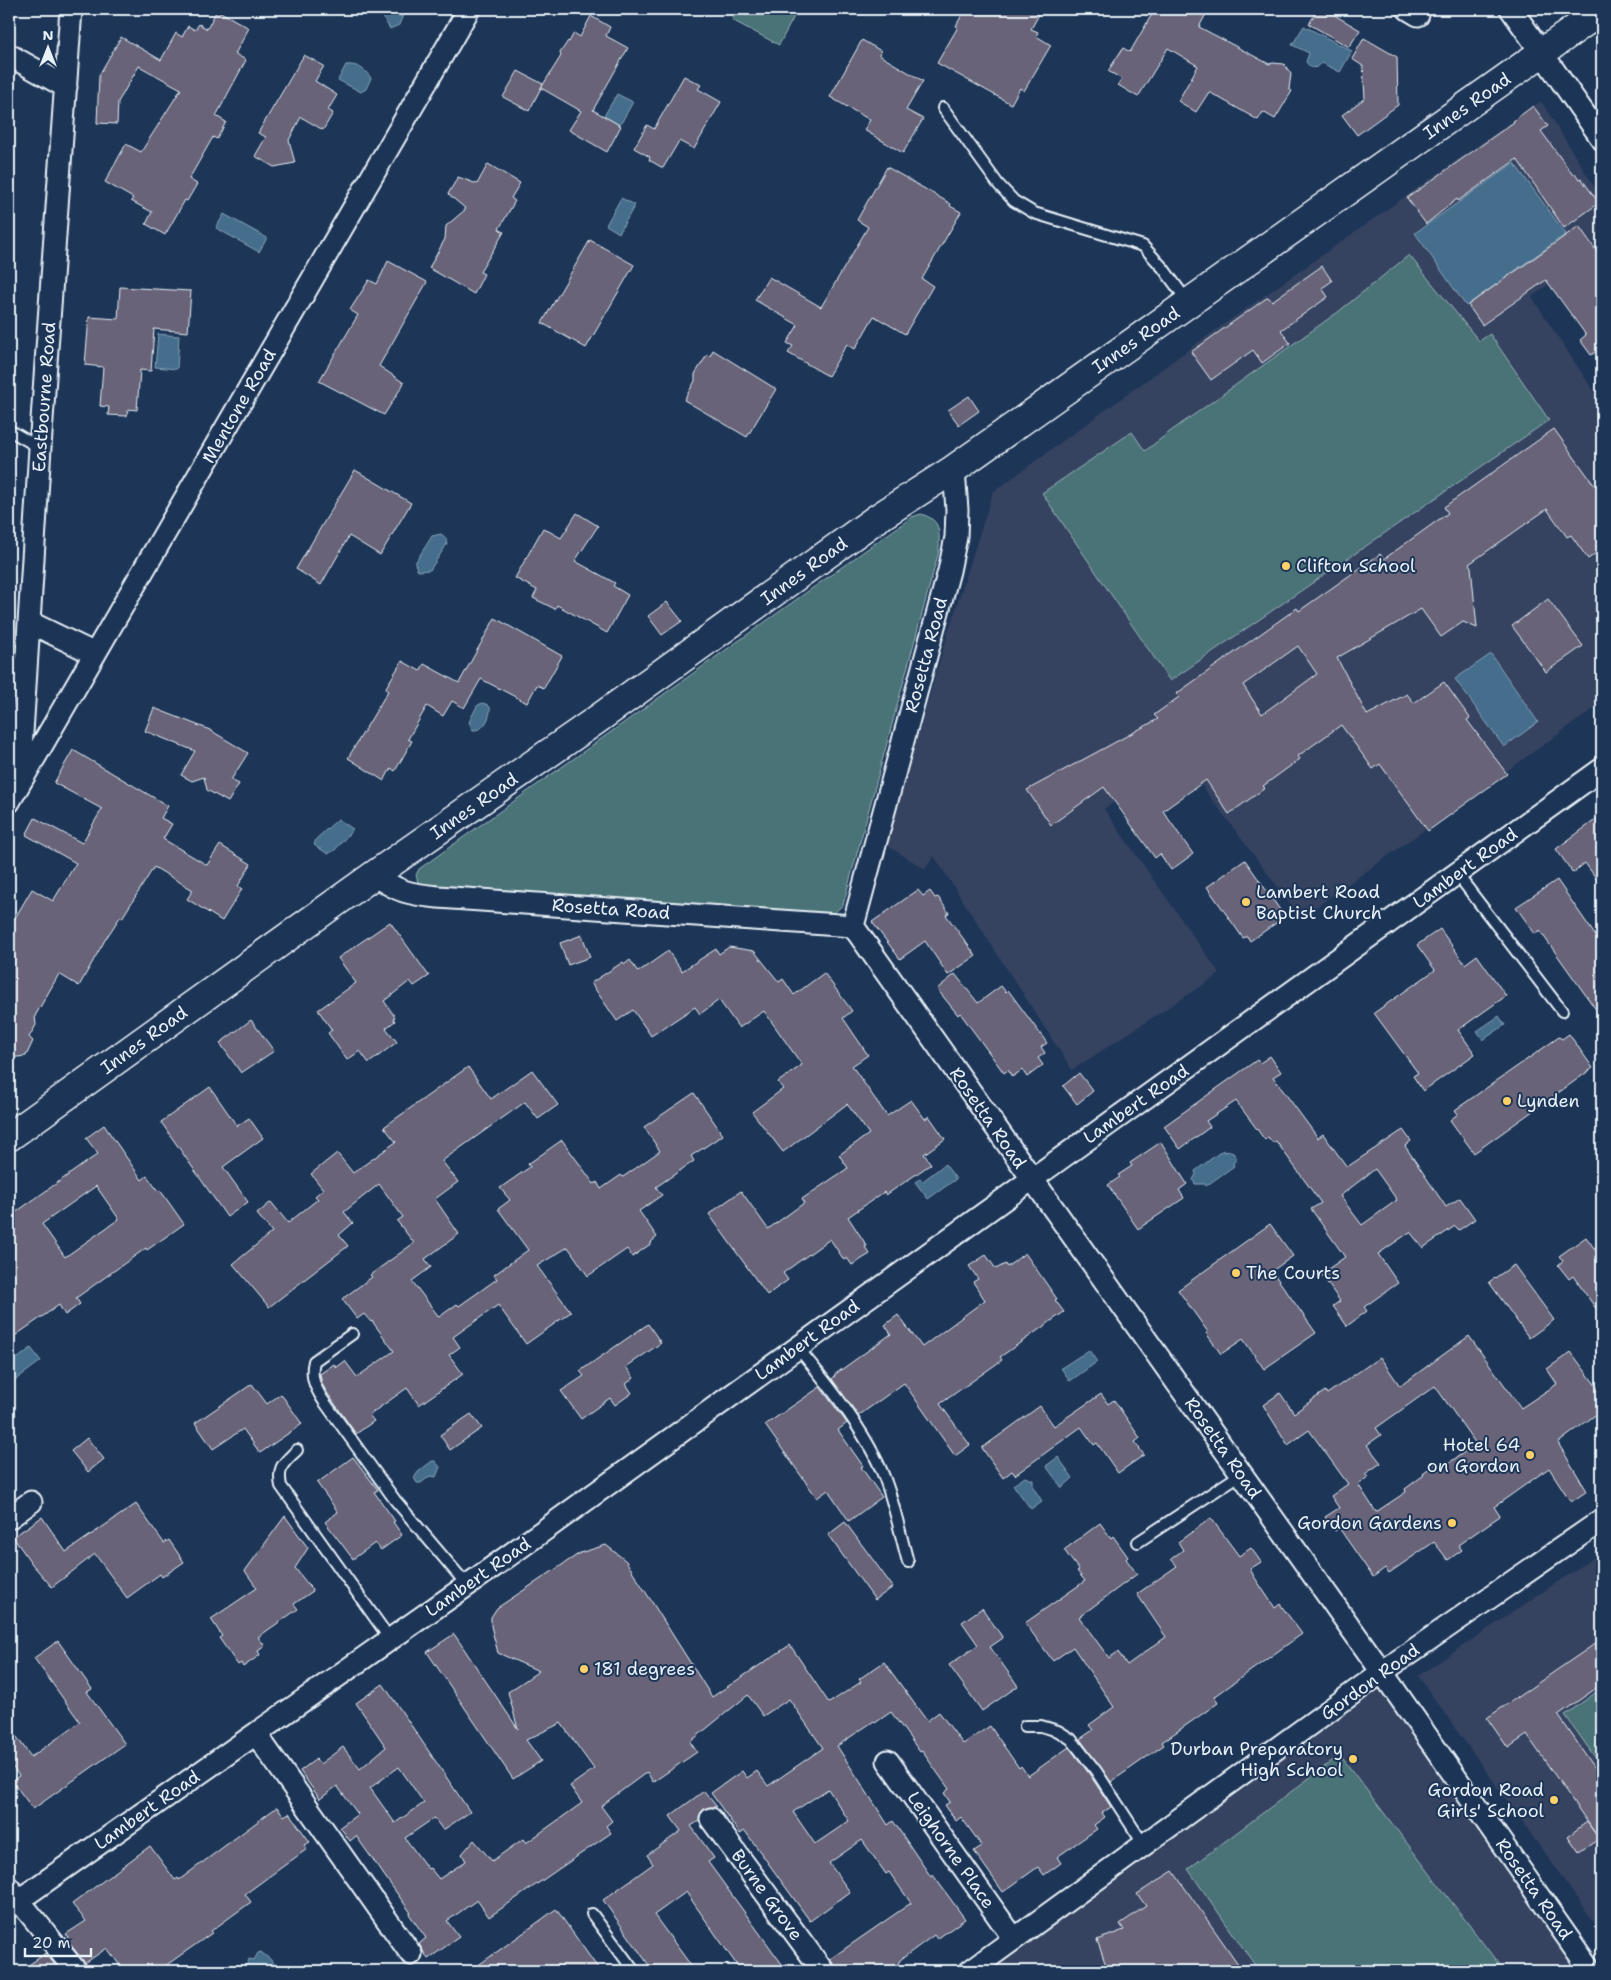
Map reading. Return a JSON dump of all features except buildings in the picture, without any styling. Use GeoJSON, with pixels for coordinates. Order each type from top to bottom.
{"type":"FeatureCollection","features":[{"type":"Feature","properties":{"kind":"street","name":"Eastbourne Road"},"geometry":{"type":"LineString","coordinates":[[14,794],[29,622],[71,9]]}},
{"type":"Feature","properties":{"kind":"street","name":"Mentone Road"},"geometry":{"type":"LineString","coordinates":[[14,794],[469,9]]}},
{"type":"Feature","properties":{"kind":"street"},"geometry":{"type":"LineString","coordinates":[[1511,9],[1602,139]]}},
{"type":"Feature","properties":{"kind":"street","name":"Innes Road"},"geometry":{"type":"LineString","coordinates":[[9,1137],[876,519],[954,469],[1602,10]]}},
{"type":"Feature","properties":{"kind":"street"},"geometry":{"type":"LineString","coordinates":[[9,55],[66,87]]}},
{"type":"Feature","properties":{"kind":"street","name":"Rosetta Road"},"geometry":{"type":"LineString","coordinates":[[853,926],[949,571],[956,537],[957,519],[954,469]]}},
{"type":"Feature","properties":{"kind":"street"},"geometry":{"type":"LineString","coordinates":[[29,622],[95,654]]}},
{"type":"Feature","properties":{"kind":"street","name":"Lambert Road"},"geometry":{"type":"LineString","coordinates":[[12,1898],[256,1734],[467,1585],[1602,769]]}},
{"type":"Feature","properties":{"kind":"street","name":"Rosetta Road"},"geometry":{"type":"LineString","coordinates":[[374,875],[395,889],[414,895],[853,926]]}},
{"type":"Feature","properties":{"kind":"street","name":"Rosetta Road"},"geometry":{"type":"LineString","coordinates":[[853,926],[1382,1672],[1591,1971]]}},
{"type":"Feature","properties":{"kind":"street"},"geometry":{"type":"LineString","coordinates":[[9,1518],[31,1502]]}},
{"type":"Feature","properties":{"kind":"street","name":"Gordon Road"},"geometry":{"type":"LineString","coordinates":[[970,1971],[1382,1672],[1602,1520]]}},
{"type":"Feature","properties":{"kind":"street"},"geometry":{"type":"LineString","coordinates":[[256,1734],[411,1954]]}},
{"type":"Feature","properties":{"kind":"street","name":"Leighorne Place"},"geometry":{"type":"LineString","coordinates":[[888,1760],[1014,1939]]}},
{"type":"Feature","properties":{"kind":"street","name":"Burne Grove"},"geometry":{"type":"LineString","coordinates":[[711,1818],[823,1971]]}},
{"type":"Feature","properties":{"kind":"street"},"geometry":{"type":"LineString","coordinates":[[12,1898],[56,1945],[76,1971]]}},
{"type":"Feature","properties":{"kind":"lane"},"geometry":{"type":"LineString","coordinates":[[943,108],[998,184],[1014,201],[1034,213],[1143,246],[1164,268],[1188,303]]}},
{"type":"Feature","properties":{"kind":"lane"},"geometry":{"type":"LineString","coordinates":[[9,430],[40,448]]}},
{"type":"Feature","properties":{"kind":"lane"},"geometry":{"type":"LineString","coordinates":[[1457,874],[1562,1011]]}},
{"type":"Feature","properties":{"kind":"lane"},"geometry":{"type":"LineString","coordinates":[[352,1334],[314,1361],[311,1371],[314,1385],[395,1500],[467,1585]]}},
{"type":"Feature","properties":{"kind":"lane"},"geometry":{"type":"LineString","coordinates":[[797,1347],[840,1400],[872,1452],[888,1487],[908,1562]]}},
{"type":"Feature","properties":{"kind":"lane"},"geometry":{"type":"LineString","coordinates":[[297,1450],[280,1467],[278,1476],[281,1486],[390,1639]]}},
{"type":"Feature","properties":{"kind":"lane"},"geometry":{"type":"LineString","coordinates":[[1138,1542],[1241,1474]]}},
{"type":"Feature","properties":{"kind":"lane"},"geometry":{"type":"LineString","coordinates":[[1025,1726],[1041,1726],[1058,1731],[1071,1739],[1096,1771],[1144,1846]]}},
{"type":"Feature","properties":{"kind":"lane"},"geometry":{"type":"LineString","coordinates":[[592,1914],[634,1971]]}},
{"type":"Feature","properties":{"kind":"shaded area"},"geometry":{"type":"Polygon","coordinates":[[[382,9],[402,9],[403,15],[399,25],[390,29],[384,19],[382,9]]]}},
{"type":"Feature","properties":{"kind":"shaded area"},"geometry":{"type":"Polygon","coordinates":[[[1304,26],[1352,51],[1340,72],[1322,63],[1316,67],[1310,66],[1306,62],[1309,53],[1292,45],[1304,26]]]}},
{"type":"Feature","properties":{"kind":"shaded area"},"geometry":{"type":"Polygon","coordinates":[[[346,65],[357,66],[371,78],[366,89],[361,92],[338,80],[346,65]]]}},
{"type":"Feature","properties":{"kind":"shaded area"},"geometry":{"type":"Polygon","coordinates":[[[617,94],[633,102],[620,125],[604,116],[617,94]]]}},
{"type":"Feature","properties":{"kind":"shaded area","name":"Clifton School"},"geometry":{"type":"Polygon","coordinates":[[[1541,101],[1602,199],[1602,244],[1532,297],[1602,404],[1602,703],[1301,918],[1180,757],[1104,809],[1220,974],[1072,1070],[934,856],[925,869],[886,845],[946,639],[993,492],[1203,339],[1541,101]]]}},
{"type":"Feature","properties":{"kind":"shaded area"},"geometry":{"type":"Polygon","coordinates":[[[1514,163],[1566,234],[1466,306],[1415,233],[1514,163]]]}},
{"type":"Feature","properties":{"kind":"shaded area"},"geometry":{"type":"Polygon","coordinates":[[[621,198],[635,205],[619,233],[606,225],[621,198]]]}},
{"type":"Feature","properties":{"kind":"shaded area"},"geometry":{"type":"Polygon","coordinates":[[[224,214],[267,238],[259,252],[216,228],[224,214]]]}},
{"type":"Feature","properties":{"kind":"shaded area"},"geometry":{"type":"Polygon","coordinates":[[[158,334],[179,336],[177,369],[155,367],[158,334]]]}},
{"type":"Feature","properties":{"kind":"shaded area"},"geometry":{"type":"Polygon","coordinates":[[[441,534],[446,538],[447,544],[430,570],[417,570],[415,563],[432,536],[441,534]]]}},
{"type":"Feature","properties":{"kind":"shaded area"},"geometry":{"type":"Polygon","coordinates":[[[1491,654],[1538,722],[1504,747],[1455,679],[1491,654]]]}},
{"type":"Feature","properties":{"kind":"shaded area"},"geometry":{"type":"Polygon","coordinates":[[[482,703],[490,707],[489,715],[483,726],[473,730],[469,722],[477,706],[482,703]]]}},
{"type":"Feature","properties":{"kind":"shaded area"},"geometry":{"type":"Polygon","coordinates":[[[338,819],[353,829],[335,850],[328,854],[314,845],[316,839],[338,819]]]}},
{"type":"Feature","properties":{"kind":"shaded area"},"geometry":{"type":"Polygon","coordinates":[[[1499,1016],[1505,1025],[1483,1040],[1477,1031],[1499,1016]]]}},
{"type":"Feature","properties":{"kind":"shaded area"},"geometry":{"type":"Polygon","coordinates":[[[1223,1150],[1224,1152],[1231,1151],[1235,1155],[1234,1166],[1206,1186],[1205,1184],[1195,1184],[1193,1180],[1196,1174],[1195,1171],[1223,1150]]]}},
{"type":"Feature","properties":{"kind":"shaded area"},"geometry":{"type":"Polygon","coordinates":[[[945,1164],[956,1179],[928,1199],[915,1182],[920,1179],[923,1181],[945,1164]]]}},
{"type":"Feature","properties":{"kind":"shaded area"},"geometry":{"type":"Polygon","coordinates":[[[31,1348],[41,1361],[14,1381],[9,1373],[9,1365],[31,1348]]]}},
{"type":"Feature","properties":{"kind":"shaded area"},"geometry":{"type":"Polygon","coordinates":[[[1089,1350],[1097,1362],[1070,1381],[1061,1368],[1089,1350]]]}},
{"type":"Feature","properties":{"kind":"shaded area"},"geometry":{"type":"Polygon","coordinates":[[[1058,1457],[1073,1478],[1062,1488],[1046,1466],[1058,1457]]]}},
{"type":"Feature","properties":{"kind":"shaded area"},"geometry":{"type":"Polygon","coordinates":[[[432,1461],[435,1461],[440,1467],[436,1477],[430,1476],[421,1483],[417,1483],[414,1478],[418,1472],[432,1461]]]}},
{"type":"Feature","properties":{"kind":"shaded area"},"geometry":{"type":"Polygon","coordinates":[[[1025,1477],[1033,1480],[1033,1487],[1042,1501],[1031,1509],[1013,1485],[1025,1477]]]}},
{"type":"Feature","properties":{"kind":"shaded area","name":"Gordon Road Girls' School"},"geometry":{"type":"Polygon","coordinates":[[[1602,1552],[1602,1923],[1596,1925],[1418,1676],[1602,1552]]]}},
{"type":"Feature","properties":{"kind":"shaded area","name":"Durban Preparatory High School"},"geometry":{"type":"Polygon","coordinates":[[[1382,1672],[1591,1971],[970,1971],[1382,1672]]]}},
{"type":"Feature","properties":{"kind":"shaded area"},"geometry":{"type":"Polygon","coordinates":[[[261,1952],[273,1963],[271,1971],[240,1971],[246,1967],[249,1959],[254,1960],[258,1953],[261,1952]]]}},
{"type":"Feature","properties":{"kind":"green space"},"geometry":{"type":"Polygon","coordinates":[[[738,9],[798,9],[779,45],[732,20],[738,9]]]}},
{"type":"Feature","properties":{"kind":"green space"},"geometry":{"type":"Polygon","coordinates":[[[1409,255],[1479,341],[1490,334],[1549,420],[1170,681],[1042,493],[1132,432],[1145,451],[1338,312],[1409,255]]]}},
{"type":"Feature","properties":{"kind":"green space"},"geometry":{"type":"Polygon","coordinates":[[[921,514],[936,523],[939,533],[939,551],[843,905],[835,912],[828,915],[424,887],[418,882],[416,875],[419,869],[912,517],[921,514]]]}},
{"type":"Feature","properties":{"kind":"green space"},"geometry":{"type":"Polygon","coordinates":[[[1602,1688],[1602,1767],[1565,1715],[1602,1688]]]}},
{"type":"Feature","properties":{"kind":"green space"},"geometry":{"type":"Polygon","coordinates":[[[1340,1755],[1504,1971],[1259,1971],[1188,1869],[1340,1755]]]}},
{"type":"Feature","properties":{"kind":"place","name":"Clifton School"},"geometry":{"type":"Point","coordinates":[1286,566]}},
{"type":"Feature","properties":{"kind":"place","name":"Lambert Road Baptist Church"},"geometry":{"type":"Point","coordinates":[1246,902]}},
{"type":"Feature","properties":{"kind":"place","name":"Lynden"},"geometry":{"type":"Point","coordinates":[1507,1101]}},
{"type":"Feature","properties":{"kind":"place","name":"The Courts"},"geometry":{"type":"Point","coordinates":[1236,1273]}},
{"type":"Feature","properties":{"kind":"place","name":"Hotel 64 on Gordon"},"geometry":{"type":"Point","coordinates":[1530,1455]}},
{"type":"Feature","properties":{"kind":"place","name":"Gordon Gardens"},"geometry":{"type":"Point","coordinates":[1452,1523]}},
{"type":"Feature","properties":{"kind":"place","name":"181 degrees"},"geometry":{"type":"Point","coordinates":[584,1669]}},
{"type":"Feature","properties":{"kind":"place","name":"Durban Preparatory High School"},"geometry":{"type":"Point","coordinates":[1353,1759]}},
{"type":"Feature","properties":{"kind":"place","name":"Gordon Road Girls' School"},"geometry":{"type":"Point","coordinates":[1554,1800]}}]}
